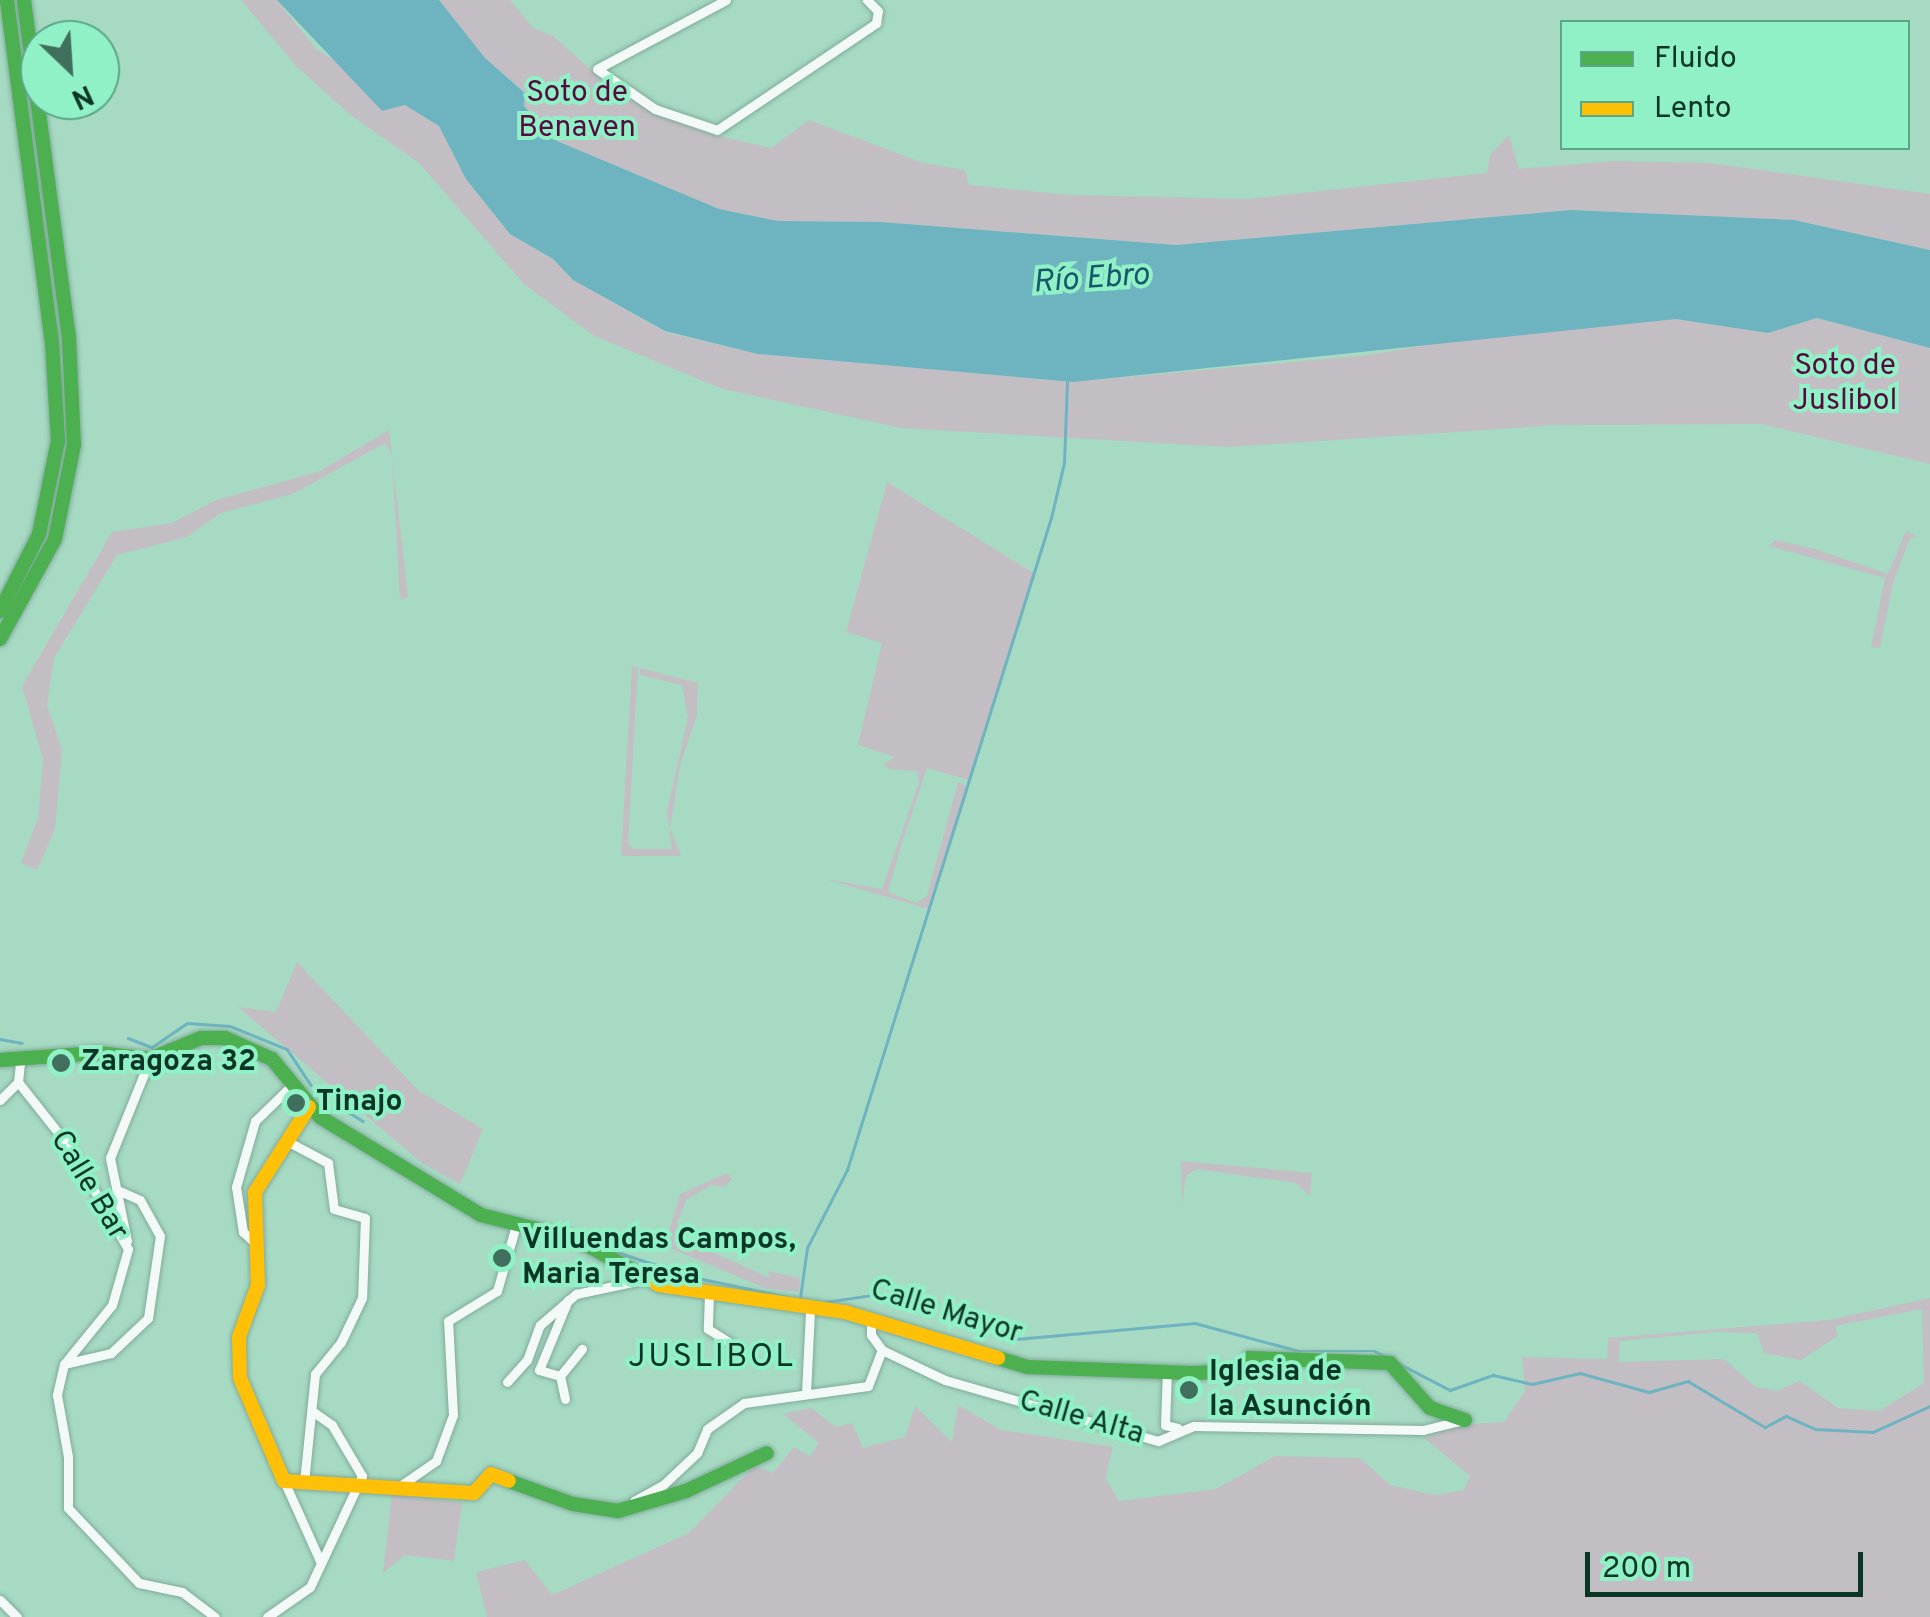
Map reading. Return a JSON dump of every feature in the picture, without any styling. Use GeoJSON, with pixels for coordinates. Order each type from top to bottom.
{"type":"FeatureCollection","features":[{"type":"Feature","properties":{"kind":"street"},"geometry":{"type":"LineString","coordinates":[[0,611],[39,534],[58,441],[52,343],[8,0]]}},
{"type":"Feature","properties":{"kind":"street"},"geometry":{"type":"LineString","coordinates":[[0,639],[54,539],[74,444],[69,338],[24,0]]}},
{"type":"Feature","properties":{"kind":"street"},"geometry":{"type":"LineString","coordinates":[[726,0],[597,69],[655,109],[717,130],[876,24],[878,12],[867,0]]}},
{"type":"Feature","properties":{"kind":"street","name":"Calle Mayor"},"geometry":{"type":"LineString","coordinates":[[150,1060],[201,1038],[226,1038],[264,1053],[308,1107],[481,1215],[576,1240],[647,1280],[709,1294],[871,1318],[1027,1367],[1244,1371],[1249,1358],[1390,1363],[1430,1408],[1465,1420]]}},
{"type":"Feature","properties":{"kind":"street"},"geometry":{"type":"LineString","coordinates":[[0,1060],[20,1064],[97,1053],[150,1060],[110,1158],[120,1190],[128,1249]]}},
{"type":"Feature","properties":{"kind":"street"},"geometry":{"type":"LineString","coordinates":[[0,1100],[18,1082],[20,1064]]}},
{"type":"Feature","properties":{"kind":"street","name":"Calle Bar"},"geometry":{"type":"LineString","coordinates":[[18,1082],[68,1145],[128,1249],[112,1305],[64,1364]]}},
{"type":"Feature","properties":{"kind":"street"},"geometry":{"type":"LineString","coordinates":[[257,1245],[243,1232],[236,1187],[255,1121],[291,1086]]}},
{"type":"Feature","properties":{"kind":"street"},"geometry":{"type":"LineString","coordinates":[[308,1107],[255,1192],[258,1285],[240,1338],[240,1378],[321,1563]]}},
{"type":"Feature","properties":{"kind":"street"},"geometry":{"type":"LineString","coordinates":[[286,1140],[328,1163],[334,1210],[365,1218],[362,1298],[341,1342],[314,1374],[312,1411],[304,1434],[304,1483]]}},
{"type":"Feature","properties":{"kind":"street"},"geometry":{"type":"LineString","coordinates":[[120,1190],[140,1200],[160,1236],[148,1318],[112,1354],[64,1364],[58,1396],[72,1518],[108,1544],[139,1583],[182,1592],[215,1617]]}},
{"type":"Feature","properties":{"kind":"street"},"geometry":{"type":"LineString","coordinates":[[394,1490],[436,1462],[453,1415],[448,1321],[497,1291],[507,1274],[516,1225]]}},
{"type":"Feature","properties":{"kind":"street"},"geometry":{"type":"LineString","coordinates":[[508,1382],[528,1360],[533,1336],[568,1300],[582,1290],[647,1280]]}},
{"type":"Feature","properties":{"kind":"street"},"geometry":{"type":"LineString","coordinates":[[709,1294],[708,1328],[737,1347]]}},
{"type":"Feature","properties":{"kind":"street"},"geometry":{"type":"LineString","coordinates":[[560,1376],[539,1370],[568,1300]]}},
{"type":"Feature","properties":{"kind":"street"},"geometry":{"type":"LineString","coordinates":[[803,1309],[806,1392]]}},
{"type":"Feature","properties":{"kind":"street"},"geometry":{"type":"LineString","coordinates":[[618,1510],[664,1485],[697,1453],[707,1429],[744,1404],[868,1386],[882,1350],[871,1334],[871,1318]]}},
{"type":"Feature","properties":{"kind":"street"},"geometry":{"type":"LineString","coordinates":[[560,1376],[582,1349]]}},
{"type":"Feature","properties":{"kind":"street","name":"Calle Alta"},"geometry":{"type":"LineString","coordinates":[[882,1350],[944,1380],[1158,1441],[1178,1428],[1423,1430],[1465,1420]]}},
{"type":"Feature","properties":{"kind":"street"},"geometry":{"type":"LineString","coordinates":[[1167,1370],[1165,1425],[1178,1428]]}},
{"type":"Feature","properties":{"kind":"street"},"geometry":{"type":"LineString","coordinates":[[560,1376],[566,1398]]}},
{"type":"Feature","properties":{"kind":"street"},"geometry":{"type":"LineString","coordinates":[[267,1617],[310,1587],[362,1476],[332,1425],[312,1411]]}},
{"type":"Feature","properties":{"kind":"street"},"geometry":{"type":"LineString","coordinates":[[284,1481],[474,1493],[490,1474],[573,1504],[618,1510],[686,1491],[766,1454]]}},
{"type":"Feature","properties":{"kind":"street"},"geometry":{"type":"LineString","coordinates":[[0,1600],[17,1617]]}},
{"type":"Feature","properties":{"kind":"green space","name":"Soto de Juslibol"},"geometry":{"type":"Polygon","coordinates":[[[241,0],[277,0],[316,49],[439,126],[466,179],[510,234],[553,259],[573,280],[665,332],[758,354],[1073,382],[1368,355],[1513,331],[1676,319],[1768,333],[1817,318],[1930,348],[1930,464],[1761,424],[1558,425],[1227,447],[901,428],[723,389],[594,336],[524,284],[419,163],[352,116],[296,66],[241,0]]]}},
{"type":"Feature","properties":{"kind":"green space","name":"Soto de Benaven"},"geometry":{"type":"Polygon","coordinates":[[[439,0],[510,0],[533,28],[553,36],[591,70],[655,112],[713,135],[771,148],[809,120],[923,163],[965,170],[969,185],[1070,195],[1248,199],[1487,173],[1490,155],[1509,135],[1519,169],[1614,161],[1710,163],[1930,194],[1930,250],[1794,220],[1571,210],[1176,245],[881,222],[778,221],[719,209],[557,141],[524,106],[525,92],[484,58],[439,0]]]}},
{"type":"Feature","properties":{"kind":"green space"},"geometry":{"type":"Polygon","coordinates":[[[389,430],[392,455],[385,443],[293,494],[221,513],[187,537],[117,555],[54,658],[47,705],[62,750],[55,829],[37,870],[21,863],[38,818],[43,759],[22,686],[112,532],[172,523],[216,500],[318,472],[389,430]]]}},
{"type":"Feature","properties":{"kind":"green space"},"geometry":{"type":"Polygon","coordinates":[[[392,458],[408,597],[400,600],[392,458]]]}},
{"type":"Feature","properties":{"kind":"green space"},"geometry":{"type":"Polygon","coordinates":[[[887,482],[1035,574],[969,780],[927,768],[901,846],[888,892],[916,903],[927,896],[958,782],[967,786],[929,909],[825,879],[882,889],[919,782],[917,771],[889,769],[884,764],[895,757],[858,745],[882,643],[846,632],[887,482]]]}},
{"type":"Feature","properties":{"kind":"green space"},"geometry":{"type":"Polygon","coordinates":[[[1906,531],[1918,537],[1910,538],[1893,583],[1880,648],[1871,647],[1885,578],[1769,546],[1775,540],[1815,549],[1888,574],[1906,531]]]}},
{"type":"Feature","properties":{"kind":"green space"},"geometry":{"type":"Polygon","coordinates":[[[632,666],[638,668],[628,843],[633,849],[672,849],[667,811],[688,717],[682,685],[640,675],[640,668],[698,683],[697,716],[680,765],[670,828],[681,856],[621,856],[632,666]]]}},
{"type":"Feature","properties":{"kind":"green space"},"geometry":{"type":"Polygon","coordinates":[[[297,962],[419,1091],[483,1129],[460,1184],[422,1163],[238,1007],[276,1012],[297,962]]]}},
{"type":"Feature","properties":{"kind":"green space"},"geometry":{"type":"Polygon","coordinates":[[[1181,1161],[1312,1173],[1310,1196],[1296,1183],[1196,1169],[1186,1176],[1182,1204],[1181,1161]]]}},
{"type":"Feature","properties":{"kind":"green space"},"geometry":{"type":"Polygon","coordinates":[[[727,1173],[732,1179],[725,1187],[712,1185],[686,1200],[677,1223],[681,1238],[770,1278],[768,1271],[800,1278],[799,1292],[765,1288],[665,1246],[680,1194],[727,1173]]]}},
{"type":"Feature","properties":{"kind":"green space"},"geometry":{"type":"Polygon","coordinates":[[[1930,1298],[1930,1617],[487,1617],[476,1572],[525,1560],[552,1595],[689,1533],[755,1465],[773,1473],[794,1447],[810,1456],[819,1443],[783,1414],[811,1408],[836,1427],[852,1423],[863,1448],[905,1437],[915,1406],[952,1442],[958,1405],[1001,1430],[1113,1447],[1105,1478],[1119,1501],[1216,1489],[1275,1456],[1360,1458],[1390,1485],[1435,1495],[1464,1490],[1470,1476],[1424,1438],[1459,1425],[1504,1422],[1525,1391],[1522,1357],[1607,1359],[1608,1338],[1829,1320],[1930,1298]],[[1922,1309],[1835,1326],[1838,1336],[1801,1360],[1764,1353],[1757,1333],[1714,1332],[1620,1341],[1619,1362],[1724,1359],[1756,1387],[1777,1391],[1800,1381],[1838,1408],[1879,1411],[1924,1383],[1922,1309]]]}},
{"type":"Feature","properties":{"kind":"green space"},"geometry":{"type":"Polygon","coordinates":[[[392,1493],[462,1503],[454,1561],[405,1555],[383,1573],[392,1493]]]}},
{"type":"Feature","properties":{"kind":"water","name":"Río Ebro"},"geometry":{"type":"Polygon","coordinates":[[[277,0],[439,0],[485,58],[525,93],[524,106],[557,141],[719,209],[778,221],[881,222],[1176,245],[1571,210],[1794,220],[1930,250],[1930,348],[1817,318],[1768,333],[1676,319],[1073,382],[758,354],[665,331],[573,280],[553,259],[510,234],[466,179],[439,126],[405,105],[382,111],[277,0]]]}},
{"type":"Feature","properties":{"kind":"waterway"},"geometry":{"type":"LineString","coordinates":[[800,1298],[807,1248],[847,1170],[1051,518],[1064,463],[1067,380]]}},
{"type":"Feature","properties":{"kind":"waterway"},"geometry":{"type":"LineString","coordinates":[[128,1038],[152,1047],[187,1023],[230,1026],[287,1049],[311,1085]]}},
{"type":"Feature","properties":{"kind":"waterway"},"geometry":{"type":"LineString","coordinates":[[0,1039],[22,1043]]}},
{"type":"Feature","properties":{"kind":"waterway"},"geometry":{"type":"LineString","coordinates":[[334,1103],[363,1121]]}},
{"type":"Feature","properties":{"kind":"waterway"},"geometry":{"type":"LineString","coordinates":[[614,1251],[693,1277],[788,1297]]}},
{"type":"Feature","properties":{"kind":"waterway"},"geometry":{"type":"LineString","coordinates":[[825,1302],[879,1294],[937,1303]]}},
{"type":"Feature","properties":{"kind":"waterway"},"geometry":{"type":"LineString","coordinates":[[1016,1339],[1195,1323],[1299,1351],[1375,1351],[1450,1390],[1493,1375],[1532,1384],[1580,1373],[1649,1392],[1688,1381],[1765,1427],[1786,1416],[1815,1429],[1873,1432],[1930,1406]]}},
{"type":"Feature","properties":{"kind":"traffic: fast"},"geometry":{"type":"LineString","coordinates":[[0,611],[39,534],[58,441],[52,343],[7,0]]}},
{"type":"Feature","properties":{"kind":"traffic: fast"},"geometry":{"type":"LineString","coordinates":[[0,639],[55,539],[74,445],[69,338],[24,0]]}},
{"type":"Feature","properties":{"kind":"traffic: fast"},"geometry":{"type":"LineString","coordinates":[[0,1060],[97,1053],[150,1059],[201,1038],[225,1038],[272,1059],[320,1117],[481,1215],[576,1239],[636,1272]]}},
{"type":"Feature","properties":{"kind":"traffic: fast"},"geometry":{"type":"LineString","coordinates":[[998,1358],[1027,1367],[1191,1373],[1244,1371],[1249,1358],[1390,1363],[1430,1408],[1465,1420]]}},
{"type":"Feature","properties":{"kind":"traffic: fast"},"geometry":{"type":"LineString","coordinates":[[509,1481],[573,1504],[618,1511],[686,1491],[767,1453]]}},
{"type":"Feature","properties":{"kind":"traffic: slow"},"geometry":{"type":"LineString","coordinates":[[309,1107],[255,1192],[258,1285],[239,1337],[240,1378],[284,1481],[474,1493],[491,1474],[509,1481]]}},
{"type":"Feature","properties":{"kind":"traffic: slow"},"geometry":{"type":"LineString","coordinates":[[636,1272],[659,1285],[845,1312],[998,1358]]}},
{"type":"Feature","properties":{"kind":"place","name":"Zaragoza 32"},"geometry":{"type":"Point","coordinates":[61,1063]}},
{"type":"Feature","properties":{"kind":"place","name":"Tinajo"},"geometry":{"type":"Point","coordinates":[296,1103]}},
{"type":"Feature","properties":{"kind":"place","name":"Villuendas Campos, Maria Teresa"},"geometry":{"type":"Point","coordinates":[502,1258]}},
{"type":"Feature","properties":{"kind":"place","name":"Iglesia de la Asunción"},"geometry":{"type":"Point","coordinates":[1189,1390]}},
{"type":"Feature","properties":{"kind":"district","name":"JUSLIBOL"},"geometry":{"type":"Point","coordinates":[712,1358]}}]}
